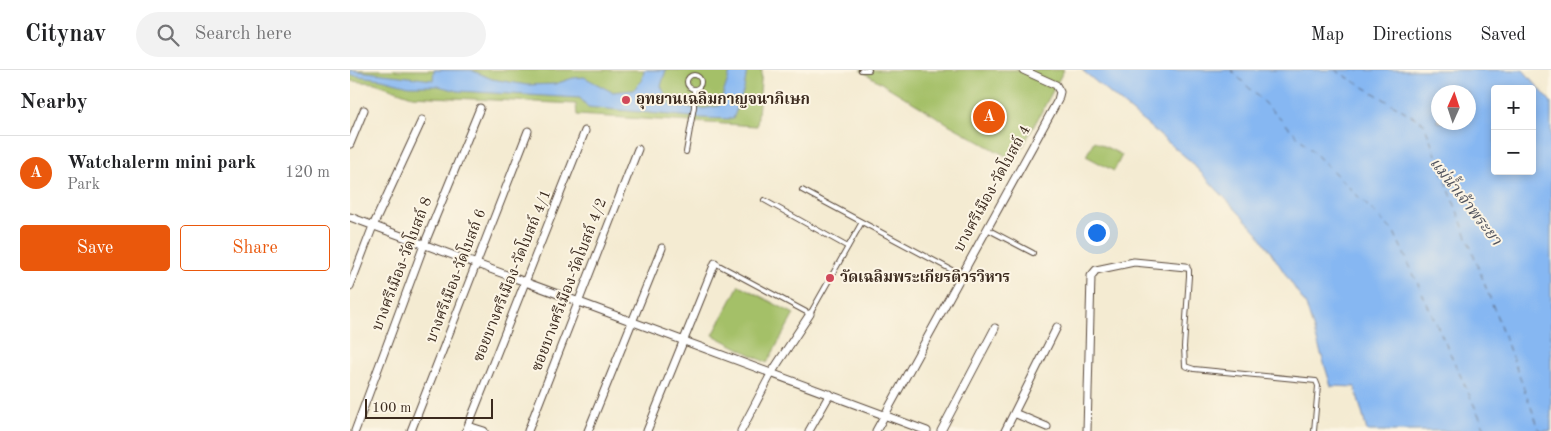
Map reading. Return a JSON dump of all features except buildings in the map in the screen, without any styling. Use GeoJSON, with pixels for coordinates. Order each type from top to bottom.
{"type":"FeatureCollection","features":[{"type":"Feature","properties":{"kind":"street","name":"บางศรีเมือง-วัดโบสถ์ 4"},"geometry":{"type":"LineString","coordinates":[[876,431],[1060,92],[1056,85],[1023,70]]}},
{"type":"Feature","properties":{"kind":"street","name":"บางศรีเมือง-วัดโบสถ์ 8"},"geometry":{"type":"LineString","coordinates":[[354,431],[424,245],[480,108]]}},
{"type":"Feature","properties":{"kind":"street"},"geometry":{"type":"LineString","coordinates":[[350,144],[364,110]]}},
{"type":"Feature","properties":{"kind":"street"},"geometry":{"type":"LineString","coordinates":[[350,286],[373,226],[422,120]]}},
{"type":"Feature","properties":{"kind":"street","name":"บางศรีเมือง-วัดโบสถ์ 6"},"geometry":{"type":"LineString","coordinates":[[411,431],[528,131]]}},
{"type":"Feature","properties":{"kind":"street","name":"ซอยบางศรีเมือง-วัดโบสถ์ 4/1"},"geometry":{"type":"LineString","coordinates":[[467,428],[585,131]]}},
{"type":"Feature","properties":{"kind":"street","name":"ซอยบางศรีเมือง-วัดโบสถ์ 4/2"},"geometry":{"type":"LineString","coordinates":[[528,431],[638,149]]}},
{"type":"Feature","properties":{"kind":"street"},"geometry":{"type":"LineString","coordinates":[[350,218],[772,372],[927,431]]}},
{"type":"Feature","properties":{"kind":"street"},"geometry":{"type":"LineString","coordinates":[[588,431],[662,248]]}},
{"type":"Feature","properties":{"kind":"street"},"geometry":{"type":"LineString","coordinates":[[1087,431],[1091,276],[1096,270],[1134,262],[1186,267]]}},
{"type":"Feature","properties":{"kind":"street"},"geometry":{"type":"LineString","coordinates":[[647,431],[714,263]]}},
{"type":"Feature","properties":{"kind":"street"},"geometry":{"type":"LineString","coordinates":[[741,431],[772,372],[810,314]]}},
{"type":"Feature","properties":{"kind":"street"},"geometry":{"type":"LineString","coordinates":[[1005,431],[1057,327]]}},
{"type":"Feature","properties":{"kind":"street"},"geometry":{"type":"LineString","coordinates":[[941,431],[995,328]]}},
{"type":"Feature","properties":{"kind":"street"},"geometry":{"type":"LineString","coordinates":[[809,431],[830,394]]}},
{"type":"Feature","properties":{"kind":"street"},"geometry":{"type":"LineString","coordinates":[[1014,412],[1047,427]]}},
{"type":"Feature","properties":{"kind":"street"},"geometry":{"type":"LineString","coordinates":[[467,428],[484,431]]}},
{"type":"Feature","properties":{"kind":"lane"},"geometry":{"type":"LineString","coordinates":[[861,70],[869,70]]}},
{"type":"Feature","properties":{"kind":"lane"},"geometry":{"type":"LineString","coordinates":[[696,74],[702,79],[702,84],[694,89],[687,85],[687,79],[696,74]]}},
{"type":"Feature","properties":{"kind":"lane"},"geometry":{"type":"LineString","coordinates":[[686,152],[691,132],[694,89]]}},
{"type":"Feature","properties":{"kind":"lane"},"geometry":{"type":"LineString","coordinates":[[802,190],[961,275]]}},
{"type":"Feature","properties":{"kind":"lane"},"geometry":{"type":"LineString","coordinates":[[764,200],[848,247]]}},
{"type":"Feature","properties":{"kind":"lane"},"geometry":{"type":"LineString","coordinates":[[714,263],[810,314],[862,222]]}},
{"type":"Feature","properties":{"kind":"lane"},"geometry":{"type":"LineString","coordinates":[[987,229],[1033,253]]}},
{"type":"Feature","properties":{"kind":"lane"},"geometry":{"type":"LineString","coordinates":[[1186,267],[1189,276],[1184,347],[1185,366],[1194,369],[1316,380],[1318,386],[1314,431]]}},
{"type":"Feature","properties":{"kind":"green space","name":"อุทยานเฉลิมกาญจนาภิเษก"},"geometry":{"type":"Polygon","coordinates":[[[350,70],[762,70],[757,126],[577,115],[576,104],[412,96],[375,83],[350,81],[350,70]]]}},
{"type":"Feature","properties":{"kind":"green space"},"geometry":{"type":"Polygon","coordinates":[[[860,70],[1064,70],[1015,161],[950,125],[860,70]]]}},
{"type":"Feature","properties":{"kind":"green space"},"geometry":{"type":"Polygon","coordinates":[[[1094,141],[1122,155],[1114,171],[1086,156],[1094,141]]]}},
{"type":"Feature","properties":{"kind":"green space"},"geometry":{"type":"Polygon","coordinates":[[[739,285],[794,314],[767,363],[713,335],[739,285]]]}},
{"type":"Feature","properties":{"kind":"water"},"geometry":{"type":"Polygon","coordinates":[[[350,70],[433,80],[434,70],[471,70],[492,79],[527,85],[555,84],[573,78],[584,77],[612,92],[633,90],[642,81],[644,70],[666,70],[661,86],[671,106],[701,109],[719,106],[731,70],[747,70],[744,89],[733,119],[702,118],[588,107],[580,98],[458,91],[438,86],[409,86],[382,79],[350,75],[350,70]]]}},
{"type":"Feature","properties":{"kind":"water","name":"แม่น้ำเจ้าพระยา"},"geometry":{"type":"Polygon","coordinates":[[[1082,70],[1523,70],[1551,102],[1551,431],[1367,431],[1355,387],[1331,386],[1306,305],[1258,233],[1188,159],[1082,70]]]}},
{"type":"Feature","properties":{"kind":"ferry route"},"geometry":{"type":"LineString","coordinates":[[1231,70],[1394,232],[1486,431]]}},
{"type":"Feature","properties":{"kind":"ferry route"},"geometry":{"type":"LineString","coordinates":[[1335,70],[1424,123],[1540,431]]}},
{"type":"Feature","properties":{"kind":"place","name":"อุทยานเฉลิมกาญจนาภิเษก"},"geometry":{"type":"Point","coordinates":[626,100]}},
{"type":"Feature","properties":{"kind":"place","name":"Watchalerm mini park"},"geometry":{"type":"Point","coordinates":[989,117]}},
{"type":"Feature","properties":{"kind":"place","name":"วัดเฉลิมพระเกียรติวรวิหาร"},"geometry":{"type":"Point","coordinates":[830,278]}}]}
